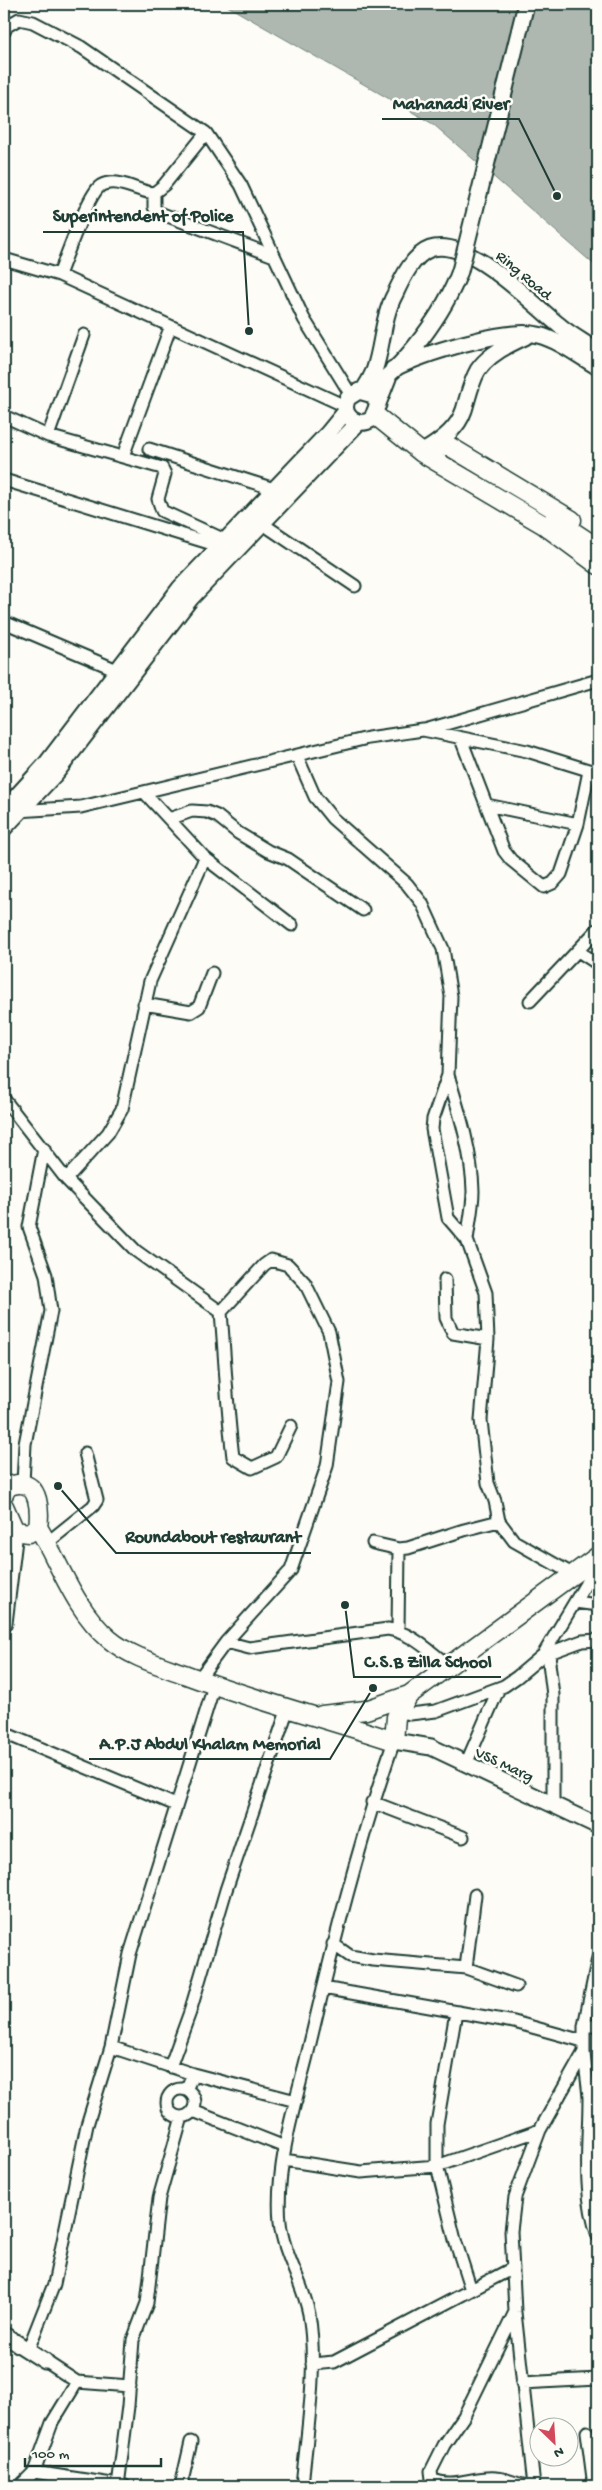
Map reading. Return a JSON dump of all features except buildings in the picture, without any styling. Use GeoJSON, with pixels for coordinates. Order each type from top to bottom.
{"type":"FeatureCollection","features":[{"type":"Feature","properties":{"kind":"main road"},"geometry":{"type":"LineString","coordinates":[[354,399],[350,419],[358,423],[368,422],[377,410],[392,372],[444,307],[460,271],[526,4]]}},
{"type":"Feature","properties":{"kind":"main road","name":"Ring Road"},"geometry":{"type":"LineString","coordinates":[[354,399],[374,371],[386,319],[394,296],[414,262],[422,253],[430,249],[456,250],[486,264],[562,328],[598,352]]}},
{"type":"Feature","properties":{"kind":"main road"},"geometry":{"type":"LineString","coordinates":[[422,453],[446,437],[454,427],[463,412],[479,369],[503,349],[526,336],[536,334]]}},
{"type":"Feature","properties":{"kind":"main road"},"geometry":{"type":"LineString","coordinates":[[10,808],[56,773],[147,644],[222,543],[328,433],[354,399],[392,372],[434,353],[488,339],[536,334],[551,339],[598,367]]}},
{"type":"Feature","properties":{"kind":"main road"},"geometry":{"type":"LineString","coordinates":[[354,399],[372,395],[377,410],[422,453],[544,526],[598,565]]}},
{"type":"Feature","properties":{"kind":"main road"},"geometry":{"type":"LineString","coordinates":[[186,593],[263,524],[358,423]]}},
{"type":"Feature","properties":{"kind":"main road"},"geometry":{"type":"LineString","coordinates":[[422,453],[440,446],[449,446],[524,489],[598,537]]}},
{"type":"Feature","properties":{"kind":"main road"},"geometry":{"type":"LineString","coordinates":[[422,453],[438,451],[447,454],[598,548]]}},
{"type":"Feature","properties":{"kind":"main road"},"geometry":{"type":"LineString","coordinates":[[4,828],[10,808],[118,670],[147,644]]}},
{"type":"Feature","properties":{"kind":"main road"},"geometry":{"type":"LineString","coordinates":[[11,1484],[29,1486],[36,1495],[40,1517],[38,1527],[82,1607],[109,1639],[122,1648],[154,1663],[206,1683],[399,1742],[414,1751],[598,1837]]}},
{"type":"Feature","properties":{"kind":"main road"},"geometry":{"type":"LineString","coordinates":[[4,1506],[15,1531],[4,1623]]}},
{"type":"Feature","properties":{"kind":"main road"},"geometry":{"type":"LineString","coordinates":[[15,1531],[29,1532],[38,1527]]}},
{"type":"Feature","properties":{"kind":"main road"},"geometry":{"type":"LineString","coordinates":[[316,1716],[366,1710],[409,1694],[598,1557]]}},
{"type":"Feature","properties":{"kind":"main road"},"geometry":{"type":"LineString","coordinates":[[399,1742],[396,1717],[409,1694]]}},
{"type":"Feature","properties":{"kind":"main road","name":"VSS Marg"},"geometry":{"type":"LineString","coordinates":[[399,1742],[431,1748],[598,1826]]}},
{"type":"Feature","properties":{"kind":"main road"},"geometry":{"type":"LineString","coordinates":[[4,2335],[45,2361]]}},
{"type":"Feature","properties":{"kind":"street"},"geometry":{"type":"LineString","coordinates":[[4,32],[7,26],[20,19],[33,22],[81,46],[206,133],[241,185],[304,319],[354,399]]}},
{"type":"Feature","properties":{"kind":"street"},"geometry":{"type":"LineString","coordinates":[[59,275],[79,226],[99,187],[108,183],[119,183],[143,192],[154,193],[164,185],[206,133]]}},
{"type":"Feature","properties":{"kind":"street"},"geometry":{"type":"LineString","coordinates":[[154,193],[154,207],[157,212],[274,256]]}},
{"type":"Feature","properties":{"kind":"street"},"geometry":{"type":"LineString","coordinates":[[4,259],[59,275],[170,328],[354,399]]}},
{"type":"Feature","properties":{"kind":"street"},"geometry":{"type":"LineString","coordinates":[[123,456],[170,328]]}},
{"type":"Feature","properties":{"kind":"street"},"geometry":{"type":"LineString","coordinates":[[48,436],[84,335]]}},
{"type":"Feature","properties":{"kind":"street"},"geometry":{"type":"LineString","coordinates":[[4,416],[48,436],[162,468],[165,474],[158,499],[162,511],[222,543]]}},
{"type":"Feature","properties":{"kind":"street"},"geometry":{"type":"LineString","coordinates":[[149,448],[274,489]]}},
{"type":"Feature","properties":{"kind":"street"},"geometry":{"type":"LineString","coordinates":[[4,480],[222,543]]}},
{"type":"Feature","properties":{"kind":"street"},"geometry":{"type":"LineString","coordinates":[[263,524],[355,586]]}},
{"type":"Feature","properties":{"kind":"street"},"geometry":{"type":"LineString","coordinates":[[4,622],[118,670]]}},
{"type":"Feature","properties":{"kind":"street"},"geometry":{"type":"LineString","coordinates":[[10,808],[80,807],[368,738],[423,730],[598,680]]}},
{"type":"Feature","properties":{"kind":"street"},"geometry":{"type":"LineString","coordinates":[[423,730],[527,752],[594,772],[561,874],[553,884],[544,887],[511,860],[504,851],[461,739]]}},
{"type":"Feature","properties":{"kind":"street"},"geometry":{"type":"LineString","coordinates":[[297,756],[315,797],[326,811],[407,884],[422,903],[443,949],[452,996],[448,1075],[433,1118],[432,1129],[448,1218],[467,1240],[486,1293],[488,1339],[481,1420],[488,1483],[495,1501],[499,1521],[514,1541],[574,1575]]}},
{"type":"Feature","properties":{"kind":"street"},"geometry":{"type":"LineString","coordinates":[[144,792],[205,858],[292,925]]}},
{"type":"Feature","properties":{"kind":"street"},"geometry":{"type":"LineString","coordinates":[[486,805],[578,824]]}},
{"type":"Feature","properties":{"kind":"street"},"geometry":{"type":"LineString","coordinates":[[169,819],[192,811],[207,812],[217,816],[238,832],[268,851],[288,860],[363,910]]}},
{"type":"Feature","properties":{"kind":"street"},"geometry":{"type":"LineString","coordinates":[[66,1179],[108,1134],[122,1108],[150,981],[205,858]]}},
{"type":"Feature","properties":{"kind":"street"},"geometry":{"type":"LineString","coordinates":[[530,1001],[598,929]]}},
{"type":"Feature","properties":{"kind":"street"},"geometry":{"type":"LineString","coordinates":[[578,951],[598,964]]}},
{"type":"Feature","properties":{"kind":"street"},"geometry":{"type":"LineString","coordinates":[[144,1004],[191,1012],[199,1007],[212,973]]}},
{"type":"Feature","properties":{"kind":"street"},"geometry":{"type":"LineString","coordinates":[[448,1075],[459,1111],[471,1176],[472,1200],[467,1240]]}},
{"type":"Feature","properties":{"kind":"street"},"geometry":{"type":"LineString","coordinates":[[4,1099],[66,1179],[136,1251],[221,1312]]}},
{"type":"Feature","properties":{"kind":"street"},"geometry":{"type":"LineString","coordinates":[[11,1484],[25,1444],[51,1311],[46,1275],[29,1227],[44,1149]]}},
{"type":"Feature","properties":{"kind":"street"},"geometry":{"type":"LineString","coordinates":[[28,2350],[54,2284],[87,2125],[111,2047],[130,1954],[176,1805],[206,1683],[226,1642],[291,1570],[327,1466],[339,1382],[329,1332],[305,1283],[288,1265],[272,1260],[264,1265],[221,1312],[228,1384],[227,1409],[233,1457],[252,1468],[276,1457],[291,1426]]}},
{"type":"Feature","properties":{"kind":"street"},"geometry":{"type":"LineString","coordinates":[[445,1279],[446,1318],[453,1333],[488,1339]]}},
{"type":"Feature","properties":{"kind":"street"},"geometry":{"type":"LineString","coordinates":[[47,1543],[93,1506],[97,1500],[85,1454]]}},
{"type":"Feature","properties":{"kind":"street"},"geometry":{"type":"LineString","coordinates":[[373,1543],[399,1549],[408,1548],[499,1521]]}},
{"type":"Feature","properties":{"kind":"street"},"geometry":{"type":"LineString","coordinates":[[398,1631],[399,1549]]}},
{"type":"Feature","properties":{"kind":"street"},"geometry":{"type":"LineString","coordinates":[[399,1711],[410,1714],[436,1711],[499,1688],[531,1667],[551,1648],[598,1557]]}},
{"type":"Feature","properties":{"kind":"street"},"geometry":{"type":"LineString","coordinates":[[575,1602],[598,1605]]}},
{"type":"Feature","properties":{"kind":"street"},"geometry":{"type":"LineString","coordinates":[[226,1642],[249,1648],[388,1630],[398,1631],[417,1640],[448,1665]]}},
{"type":"Feature","properties":{"kind":"street"},"geometry":{"type":"LineString","coordinates":[[551,1648],[582,1641],[598,1640]]}},
{"type":"Feature","properties":{"kind":"street"},"geometry":{"type":"LineString","coordinates":[[551,1648],[549,1663],[553,1696],[553,1805]]}},
{"type":"Feature","properties":{"kind":"street"},"geometry":{"type":"LineString","coordinates":[[466,1764],[499,1688]]}},
{"type":"Feature","properties":{"kind":"street"},"geometry":{"type":"LineString","coordinates":[[170,2068],[190,2012],[226,1890],[288,1708]]}},
{"type":"Feature","properties":{"kind":"street"},"geometry":{"type":"LineString","coordinates":[[4,1733],[176,1805]]}},
{"type":"Feature","properties":{"kind":"street"},"geometry":{"type":"LineString","coordinates":[[302,2486],[312,2364],[311,2329],[308,2311],[280,2222],[285,2147],[333,1944],[372,1802],[399,1742]]}},
{"type":"Feature","properties":{"kind":"street"},"geometry":{"type":"LineString","coordinates":[[372,1802],[463,1837]]}},
{"type":"Feature","properties":{"kind":"street"},"geometry":{"type":"LineString","coordinates":[[466,1968],[475,1894]]}},
{"type":"Feature","properties":{"kind":"street"},"geometry":{"type":"LineString","coordinates":[[333,1944],[350,1956],[466,1968],[516,1986]]}},
{"type":"Feature","properties":{"kind":"street"},"geometry":{"type":"LineString","coordinates":[[598,1958],[584,2026],[589,2097],[587,2184],[592,2220],[598,2236]]}},
{"type":"Feature","properties":{"kind":"street"},"geometry":{"type":"LineString","coordinates":[[323,1988],[514,2022],[584,2047]]}},
{"type":"Feature","properties":{"kind":"street"},"geometry":{"type":"LineString","coordinates":[[456,2012],[438,2124],[437,2166],[455,2240],[471,2290]]}},
{"type":"Feature","properties":{"kind":"street"},"geometry":{"type":"LineString","coordinates":[[584,2026],[598,2026]]}},
{"type":"Feature","properties":{"kind":"street"},"geometry":{"type":"LineString","coordinates":[[111,2047],[170,2068],[296,2101]]}},
{"type":"Feature","properties":{"kind":"street"},"geometry":{"type":"LineString","coordinates":[[534,2486],[515,2312],[511,2231],[515,2197],[540,2130],[584,2047]]}},
{"type":"Feature","properties":{"kind":"street"},"geometry":{"type":"LineString","coordinates":[[186,2090],[193,2074]]}},
{"type":"Feature","properties":{"kind":"street"},"geometry":{"type":"LineString","coordinates":[[182,2118],[170,2112],[168,2098],[172,2092],[186,2090],[194,2099],[193,2111]]}},
{"type":"Feature","properties":{"kind":"street"},"geometry":{"type":"LineString","coordinates":[[193,2111],[285,2147]]}},
{"type":"Feature","properties":{"kind":"street"},"geometry":{"type":"LineString","coordinates":[[34,2472],[85,2483],[121,2486],[133,2340],[147,2303],[158,2198],[182,2118],[193,2111]]}},
{"type":"Feature","properties":{"kind":"street"},"geometry":{"type":"LineString","coordinates":[[284,2160],[361,2172],[437,2166],[540,2130]]}},
{"type":"Feature","properties":{"kind":"street"},"geometry":{"type":"LineString","coordinates":[[312,2364],[334,2362],[513,2268]]}},
{"type":"Feature","properties":{"kind":"street"},"geometry":{"type":"LineString","coordinates":[[515,2312],[464,2416],[444,2445],[431,2472],[432,2479],[439,2482],[456,2484],[497,2478],[527,2486]]}},
{"type":"Feature","properties":{"kind":"street"},"geometry":{"type":"LineString","coordinates":[[45,2361],[77,2382],[130,2386]]}},
{"type":"Feature","properties":{"kind":"street"},"geometry":{"type":"LineString","coordinates":[[522,2383],[598,2379]]}},
{"type":"Feature","properties":{"kind":"street"},"geometry":{"type":"LineString","coordinates":[[20,2486],[34,2472],[52,2423],[77,2382]]}},
{"type":"Feature","properties":{"kind":"street"},"geometry":{"type":"LineString","coordinates":[[587,2432],[594,2486]]}},
{"type":"Feature","properties":{"kind":"street"},"geometry":{"type":"LineString","coordinates":[[181,2486],[191,2442]]}},
{"type":"Feature","properties":{"kind":"shaded area"},"geometry":{"type":"Polygon","coordinates":[[[224,4],[598,4],[598,268],[433,124],[224,4]]]}},
{"type":"Feature","properties":{"kind":"place","name":"Mahanadi River"},"geometry":{"type":"Point","coordinates":[557,196]}},
{"type":"Feature","properties":{"kind":"place","name":"Superintendent of Police"},"geometry":{"type":"Point","coordinates":[249,331]}},
{"type":"Feature","properties":{"kind":"place","name":"Roundabout restaurant"},"geometry":{"type":"Point","coordinates":[58,1486]}},
{"type":"Feature","properties":{"kind":"place","name":"C.S.B Zilla School"},"geometry":{"type":"Point","coordinates":[345,1605]}},
{"type":"Feature","properties":{"kind":"place","name":"A.P.J Abdul Khalam Memorial"},"geometry":{"type":"Point","coordinates":[373,1688]}}]}
